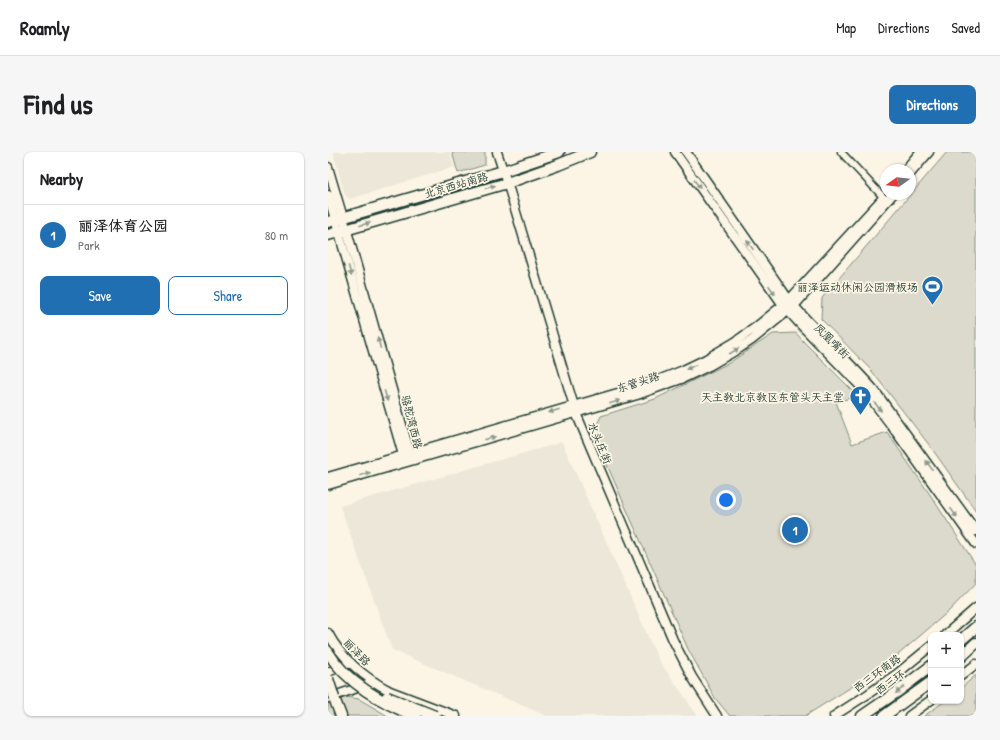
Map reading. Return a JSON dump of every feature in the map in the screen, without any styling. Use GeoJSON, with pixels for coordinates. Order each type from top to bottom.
{"type":"FeatureCollection","features":[{"type":"Feature","properties":{"kind":"main road","name":"北京西站南路"},"geometry":{"type":"LineString","coordinates":[[336,220],[501,168],[539,160],[559,152]]}},
{"type":"Feature","properties":{"kind":"main road","name":"北京西站南路"},"geometry":{"type":"LineString","coordinates":[[328,234],[506,182],[558,165],[590,152]]}},
{"type":"Feature","properties":{"kind":"main road"},"geometry":{"type":"LineString","coordinates":[[964,637],[976,627]]}},
{"type":"Feature","properties":{"kind":"main road"},"geometry":{"type":"LineString","coordinates":[[964,654],[976,643]]}},
{"type":"Feature","properties":{"kind":"main road"},"geometry":{"type":"LineString","coordinates":[[328,652],[332,660],[359,685],[377,698],[415,716]]}},
{"type":"Feature","properties":{"kind":"main road","name":"西三环"},"geometry":{"type":"LineString","coordinates":[[862,716],[928,668]]}},
{"type":"Feature","properties":{"kind":"main road"},"geometry":{"type":"LineString","coordinates":[[328,679],[331,698],[341,716]]}},
{"type":"Feature","properties":{"kind":"main road"},"geometry":{"type":"LineString","coordinates":[[884,716],[928,684]]}},
{"type":"Feature","properties":{"kind":"main road"},"geometry":{"type":"LineString","coordinates":[[359,685],[435,716]]}},
{"type":"Feature","properties":{"kind":"street","name":"水头庄街"},"geometry":{"type":"LineString","coordinates":[[497,152],[574,409],[673,640],[692,677],[718,716]]}},
{"type":"Feature","properties":{"kind":"street","name":"凤凰嘴街"},"geometry":{"type":"LineString","coordinates":[[675,152],[789,306],[805,319],[875,391],[976,531]]}},
{"type":"Feature","properties":{"kind":"street","name":"凤凰嘴街"},"geometry":{"type":"LineString","coordinates":[[686,152],[800,324],[865,390],[976,544]]}},
{"type":"Feature","properties":{"kind":"street"},"geometry":{"type":"LineString","coordinates":[[841,152],[880,193]]}},
{"type":"Feature","properties":{"kind":"street"},"geometry":{"type":"LineString","coordinates":[[911,164],[920,152]]}},
{"type":"Feature","properties":{"kind":"street"},"geometry":{"type":"LineString","coordinates":[[916,167],[929,152]]}},
{"type":"Feature","properties":{"kind":"street","name":"骆驼湾西路"},"geometry":{"type":"LineString","coordinates":[[328,167],[336,220]]}},
{"type":"Feature","properties":{"kind":"street","name":"骆驼湾西路"},"geometry":{"type":"LineString","coordinates":[[328,195],[336,220],[343,230],[406,454],[410,461]]}},
{"type":"Feature","properties":{"kind":"street","name":"东管头路"},"geometry":{"type":"LineString","coordinates":[[328,485],[410,461],[574,409],[658,380],[706,359],[789,306],[883,200]]}},
{"type":"Feature","properties":{"kind":"street","name":"东管头路"},"geometry":{"type":"LineString","coordinates":[[328,476],[574,409]]}},
{"type":"Feature","properties":{"kind":"street"},"geometry":{"type":"LineString","coordinates":[[949,632],[976,608]]}},
{"type":"Feature","properties":{"kind":"street","name":"丽泽路"},"geometry":{"type":"LineString","coordinates":[[328,633],[340,653],[375,682],[390,691],[456,716]]}},
{"type":"Feature","properties":{"kind":"street","name":"西三环南路"},"geometry":{"type":"LineString","coordinates":[[834,716],[898,673],[928,648]]}},
{"type":"Feature","properties":{"kind":"street"},"geometry":{"type":"LineString","coordinates":[[328,672],[351,663]]}},
{"type":"Feature","properties":{"kind":"street"},"geometry":{"type":"LineString","coordinates":[[964,674],[976,664]]}},
{"type":"Feature","properties":{"kind":"street"},"geometry":{"type":"LineString","coordinates":[[331,698],[375,682]]}},
{"type":"Feature","properties":{"kind":"street"},"geometry":{"type":"LineString","coordinates":[[909,716],[928,702]]}},
{"type":"Feature","properties":{"kind":"shaded area"},"geometry":{"type":"Polygon","coordinates":[[[333,152],[450,152],[454,167],[350,199],[345,195],[333,152]]]}},
{"type":"Feature","properties":{"kind":"shaded area"},"geometry":{"type":"Polygon","coordinates":[[[452,152],[485,152],[485,165],[458,173],[452,152]]]}},
{"type":"Feature","properties":{"kind":"shaded area"},"geometry":{"type":"Polygon","coordinates":[[[947,152],[976,152],[976,511],[930,446],[871,370],[821,319],[822,298],[906,200],[916,200],[916,188],[947,152]]]}},
{"type":"Feature","properties":{"kind":"shaded area"},"geometry":{"type":"Polygon","coordinates":[[[796,333],[858,396],[836,402],[852,444],[887,432],[976,565],[976,583],[949,611],[885,666],[805,716],[730,716],[715,698],[688,649],[593,433],[601,416],[655,399],[729,363],[773,334],[796,333]]]}},
{"type":"Feature","properties":{"kind":"shaded area"},"geometry":{"type":"Polygon","coordinates":[[[562,442],[658,659],[698,716],[547,716],[392,650],[340,506],[562,442]]]}},
{"type":"Feature","properties":{"kind":"shaded area"},"geometry":{"type":"Polygon","coordinates":[[[976,675],[976,716],[924,716],[941,704],[964,704],[964,685],[976,675]]]}},
{"type":"Feature","properties":{"kind":"shaded area"},"geometry":{"type":"Polygon","coordinates":[[[346,697],[359,699],[388,716],[328,716],[328,703],[346,697]]]}},
{"type":"Feature","properties":{"kind":"place","name":"丽泽运动休闲公园滑板场"},"geometry":{"type":"Point","coordinates":[933,306]}},
{"type":"Feature","properties":{"kind":"place","name":"天主教北京教区东管头天主堂"},"geometry":{"type":"Point","coordinates":[860,416]}},
{"type":"Feature","properties":{"kind":"place","name":"丽泽体育公园"},"geometry":{"type":"Point","coordinates":[795,530]}}]}
